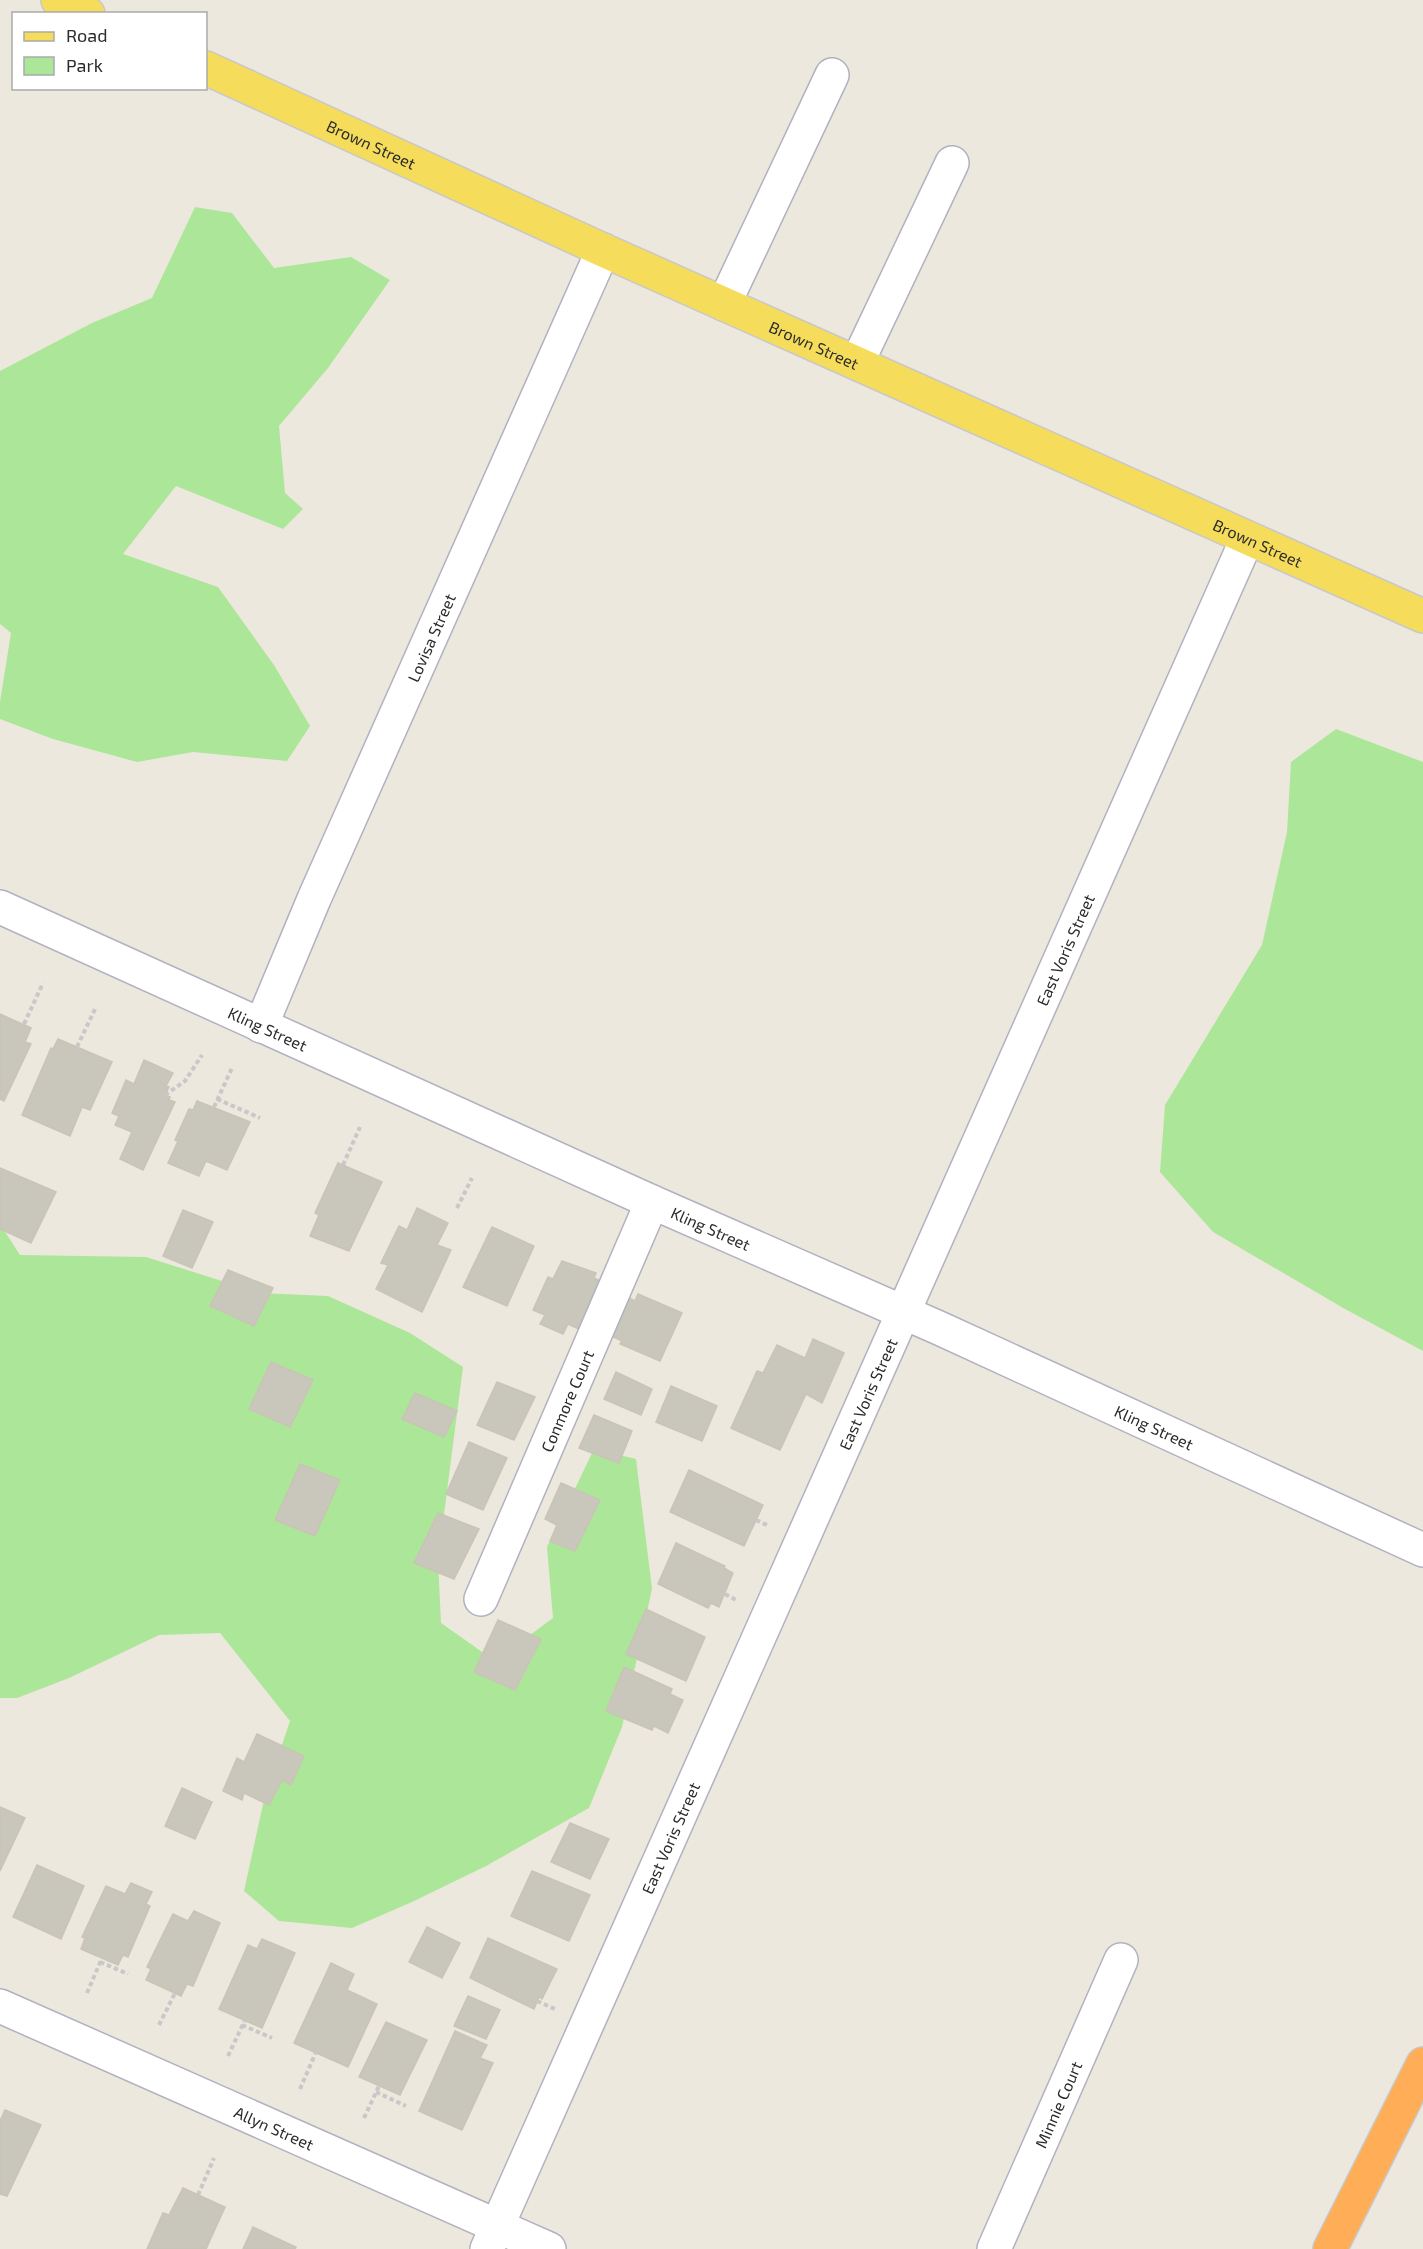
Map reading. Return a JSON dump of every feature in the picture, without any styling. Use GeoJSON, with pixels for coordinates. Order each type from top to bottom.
{"type":"FeatureCollection","features":[{"type":"Feature","properties":{"kind":"highway"},"geometry":{"type":"LineString","coordinates":[[1330,2249],[1423,2064]]}},
{"type":"Feature","properties":{"kind":"main road"},"geometry":{"type":"LineString","coordinates":[[58,0],[84,12]]}},
{"type":"Feature","properties":{"kind":"main road","name":"Brown Street"},"geometry":{"type":"LineString","coordinates":[[207,68],[603,250],[1423,616]]}},
{"type":"Feature","properties":{"kind":"street"},"geometry":{"type":"LineString","coordinates":[[724,304],[832,75]]}},
{"type":"Feature","properties":{"kind":"street"},"geometry":{"type":"LineString","coordinates":[[857,363],[952,163]]}},
{"type":"Feature","properties":{"kind":"street","name":"Lovisa Street"},"geometry":{"type":"LineString","coordinates":[[261,1026],[314,899],[603,250]]}},
{"type":"Feature","properties":{"kind":"street","name":"East Voris Street"},"geometry":{"type":"LineString","coordinates":[[493,2237],[1247,539]]}},
{"type":"Feature","properties":{"kind":"street","name":"Kling Street"},"geometry":{"type":"LineString","coordinates":[[0,907],[652,1202],[902,1312],[1423,1550]]}},
{"type":"Feature","properties":{"kind":"street","name":"Conmore Court"},"geometry":{"type":"LineString","coordinates":[[481,1599],[652,1202]]}},
{"type":"Feature","properties":{"kind":"street","name":"Minnie Court"},"geometry":{"type":"LineString","coordinates":[[994,2249],[1121,1960]]}},
{"type":"Feature","properties":{"kind":"street","name":"Allyn Street"},"geometry":{"type":"LineString","coordinates":[[0,2006],[375,2173],[493,2237],[549,2249]]}},
{"type":"Feature","properties":{"kind":"path"},"geometry":{"type":"LineString","coordinates":[[24,1024],[43,983]]}},
{"type":"Feature","properties":{"kind":"path"},"geometry":{"type":"LineString","coordinates":[[77,1047],[96,1007]]}},
{"type":"Feature","properties":{"kind":"path"},"geometry":{"type":"LineString","coordinates":[[165,1095],[185,1081],[202,1056]]}},
{"type":"Feature","properties":{"kind":"path"},"geometry":{"type":"LineString","coordinates":[[214,1107],[232,1068]]}},
{"type":"Feature","properties":{"kind":"path"},"geometry":{"type":"LineString","coordinates":[[217,1099],[260,1118]]}},
{"type":"Feature","properties":{"kind":"path"},"geometry":{"type":"LineString","coordinates":[[344,1166],[360,1127]]}},
{"type":"Feature","properties":{"kind":"path"},"geometry":{"type":"LineString","coordinates":[[457,1208],[472,1178]]}},
{"type":"Feature","properties":{"kind":"path"},"geometry":{"type":"LineString","coordinates":[[756,1520],[773,1527]]}},
{"type":"Feature","properties":{"kind":"path"},"geometry":{"type":"LineString","coordinates":[[87,1993],[101,1960],[128,1974]]}},
{"type":"Feature","properties":{"kind":"path"},"geometry":{"type":"LineString","coordinates":[[159,2025],[175,1993]]}},
{"type":"Feature","properties":{"kind":"path"},"geometry":{"type":"LineString","coordinates":[[537,2001],[558,2011]]}},
{"type":"Feature","properties":{"kind":"path"},"geometry":{"type":"LineString","coordinates":[[228,2056],[245,2020]]}},
{"type":"Feature","properties":{"kind":"path"},"geometry":{"type":"LineString","coordinates":[[242,2025],[272,2038]]}},
{"type":"Feature","properties":{"kind":"path"},"geometry":{"type":"LineString","coordinates":[[300,2089],[316,2052]]}},
{"type":"Feature","properties":{"kind":"path"},"geometry":{"type":"LineString","coordinates":[[364,2118],[378,2086]]}},
{"type":"Feature","properties":{"kind":"path"},"geometry":{"type":"LineString","coordinates":[[376,2092],[406,2106]]}},
{"type":"Feature","properties":{"kind":"path"},"geometry":{"type":"LineString","coordinates":[[198,2195],[214,2158]]}},
{"type":"Feature","properties":{"kind":"green space"},"geometry":{"type":"Polygon","coordinates":[[[195,207],[232,213],[274,268],[351,257],[390,280],[328,368],[279,426],[285,493],[303,509],[283,529],[176,486],[123,554],[218,587],[274,665],[310,726],[287,761],[193,752],[137,762],[53,739],[0,719],[0,702],[11,633],[0,624],[0,371],[92,323],[152,298],[195,207]]]}},
{"type":"Feature","properties":{"kind":"green space"},"geometry":{"type":"Polygon","coordinates":[[[1336,729],[1423,762],[1423,1351],[1345,1309],[1213,1232],[1160,1172],[1165,1105],[1262,945],[1287,832],[1291,762],[1336,729]]]}},
{"type":"Feature","properties":{"kind":"green space"},"geometry":{"type":"Polygon","coordinates":[[[0,1224],[20,1255],[146,1257],[260,1293],[328,1296],[410,1333],[463,1367],[438,1561],[441,1623],[495,1661],[553,1618],[547,1547],[594,1449],[636,1459],[652,1589],[622,1727],[589,1808],[486,1866],[352,1928],[279,1921],[244,1891],[265,1795],[290,1721],[220,1633],[159,1635],[69,1678],[17,1698],[0,1698],[0,1224]]]}},
{"type":"Feature","properties":{"kind":"building"},"geometry":{"type":"Polygon","coordinates":[[[0,1014],[31,1028],[25,1042],[31,1044],[4,1101],[0,1099],[0,1014]]]}},
{"type":"Feature","properties":{"kind":"building"},"geometry":{"type":"Polygon","coordinates":[[[58,1039],[112,1062],[90,1110],[82,1107],[70,1136],[22,1115],[51,1048],[53,1049],[58,1039]]]}},
{"type":"Feature","properties":{"kind":"building"},"geometry":{"type":"Polygon","coordinates":[[[144,1060],[173,1073],[166,1086],[169,1087],[165,1095],[170,1097],[169,1100],[175,1102],[143,1170],[120,1159],[132,1132],[115,1125],[119,1116],[112,1113],[126,1080],[134,1084],[144,1060]]]}},
{"type":"Feature","properties":{"kind":"building"},"geometry":{"type":"Polygon","coordinates":[[[197,1101],[250,1122],[227,1170],[206,1161],[199,1176],[168,1163],[178,1141],[175,1140],[189,1109],[193,1110],[197,1101]]]}},
{"type":"Feature","properties":{"kind":"building"},"geometry":{"type":"Polygon","coordinates":[[[338,1163],[382,1182],[349,1251],[310,1236],[319,1215],[315,1213],[338,1163]]]}},
{"type":"Feature","properties":{"kind":"building"},"geometry":{"type":"Polygon","coordinates":[[[0,1168],[56,1192],[31,1243],[0,1229],[0,1168]]]}},
{"type":"Feature","properties":{"kind":"building"},"geometry":{"type":"Polygon","coordinates":[[[417,1208],[448,1223],[437,1245],[451,1250],[422,1312],[376,1289],[388,1265],[381,1263],[399,1226],[407,1230],[417,1208]]]}},
{"type":"Feature","properties":{"kind":"building"},"geometry":{"type":"Polygon","coordinates":[[[183,1210],[213,1222],[192,1268],[163,1256],[183,1210]]]}},
{"type":"Feature","properties":{"kind":"building"},"geometry":{"type":"Polygon","coordinates":[[[492,1227],[534,1246],[507,1306],[463,1287],[492,1227]]]}},
{"type":"Feature","properties":{"kind":"building"},"geometry":{"type":"Polygon","coordinates":[[[562,1261],[596,1273],[594,1278],[603,1282],[581,1330],[568,1324],[563,1334],[540,1324],[545,1315],[533,1310],[548,1277],[553,1279],[562,1261]]]}},
{"type":"Feature","properties":{"kind":"building"},"geometry":{"type":"Polygon","coordinates":[[[228,1270],[273,1288],[254,1326],[210,1306],[228,1270]]]}},
{"type":"Feature","properties":{"kind":"building"},"geometry":{"type":"Polygon","coordinates":[[[638,1294],[682,1313],[660,1361],[620,1344],[622,1341],[605,1333],[623,1295],[635,1301],[638,1294]]]}},
{"type":"Feature","properties":{"kind":"building"},"geometry":{"type":"Polygon","coordinates":[[[813,1339],[844,1353],[822,1403],[806,1394],[780,1450],[731,1428],[757,1371],[763,1373],[777,1345],[805,1358],[813,1339]]]}},
{"type":"Feature","properties":{"kind":"building"},"geometry":{"type":"Polygon","coordinates":[[[271,1362],[313,1380],[290,1427],[249,1409],[271,1362]]]}},
{"type":"Feature","properties":{"kind":"building"},"geometry":{"type":"Polygon","coordinates":[[[616,1372],[652,1389],[641,1415],[604,1399],[616,1372]]]}},
{"type":"Feature","properties":{"kind":"building"},"geometry":{"type":"Polygon","coordinates":[[[497,1382],[535,1397],[514,1440],[477,1425],[497,1382]]]}},
{"type":"Feature","properties":{"kind":"building"},"geometry":{"type":"Polygon","coordinates":[[[671,1386],[717,1406],[702,1441],[656,1422],[671,1386]]]}},
{"type":"Feature","properties":{"kind":"building"},"geometry":{"type":"Polygon","coordinates":[[[415,1393],[457,1411],[444,1437],[402,1419],[415,1393]]]}},
{"type":"Feature","properties":{"kind":"building"},"geometry":{"type":"Polygon","coordinates":[[[594,1415],[632,1431],[619,1463],[579,1448],[594,1415]]]}},
{"type":"Feature","properties":{"kind":"building"},"geometry":{"type":"Polygon","coordinates":[[[469,1442],[507,1458],[483,1510],[446,1494],[469,1442]]]}},
{"type":"Feature","properties":{"kind":"building"},"geometry":{"type":"Polygon","coordinates":[[[300,1464],[340,1480],[315,1536],[275,1520],[300,1464]]]}},
{"type":"Feature","properties":{"kind":"building"},"geometry":{"type":"Polygon","coordinates":[[[689,1470],[763,1505],[744,1546],[670,1512],[689,1470]]]}},
{"type":"Feature","properties":{"kind":"building"},"geometry":{"type":"Polygon","coordinates":[[[561,1483],[600,1500],[575,1551],[550,1541],[557,1525],[545,1519],[561,1483]]]}},
{"type":"Feature","properties":{"kind":"building"},"geometry":{"type":"Polygon","coordinates":[[[438,1513],[479,1529],[454,1579],[414,1563],[438,1513]]]}},
{"type":"Feature","properties":{"kind":"building"},"geometry":{"type":"Polygon","coordinates":[[[676,1543],[725,1566],[724,1568],[733,1573],[719,1607],[711,1603],[708,1608],[658,1584],[676,1543]]]}},
{"type":"Feature","properties":{"kind":"building"},"geometry":{"type":"Polygon","coordinates":[[[646,1609],[705,1637],[686,1681],[626,1654],[646,1609]]]}},
{"type":"Feature","properties":{"kind":"building"},"geometry":{"type":"Polygon","coordinates":[[[498,1620],[541,1639],[515,1690],[474,1672],[498,1620]]]}},
{"type":"Feature","properties":{"kind":"building"},"geometry":{"type":"Polygon","coordinates":[[[624,1667],[672,1689],[670,1694],[683,1700],[668,1733],[654,1726],[652,1730],[606,1711],[624,1667]]]}},
{"type":"Feature","properties":{"kind":"building"},"geometry":{"type":"Polygon","coordinates":[[[257,1734],[304,1756],[291,1785],[282,1780],[269,1805],[244,1793],[242,1800],[223,1791],[237,1758],[244,1762],[257,1734]]]}},
{"type":"Feature","properties":{"kind":"building"},"geometry":{"type":"Polygon","coordinates":[[[182,1788],[212,1802],[195,1839],[165,1826],[182,1788]]]}},
{"type":"Feature","properties":{"kind":"building"},"geometry":{"type":"Polygon","coordinates":[[[0,1807],[25,1818],[0,1871],[0,1807]]]}},
{"type":"Feature","properties":{"kind":"building"},"geometry":{"type":"Polygon","coordinates":[[[570,1823],[609,1839],[590,1879],[551,1862],[570,1823]]]}},
{"type":"Feature","properties":{"kind":"building"},"geometry":{"type":"Polygon","coordinates":[[[37,1865],[84,1886],[61,1939],[13,1917],[37,1865]]]}},
{"type":"Feature","properties":{"kind":"building"},"geometry":{"type":"Polygon","coordinates":[[[532,1871],[590,1895],[569,1941],[511,1916],[532,1871]]]}},
{"type":"Feature","properties":{"kind":"building"},"geometry":{"type":"Polygon","coordinates":[[[131,1883],[152,1892],[146,1904],[150,1906],[128,1957],[123,1955],[118,1965],[81,1949],[85,1938],[82,1937],[106,1886],[125,1894],[131,1883]]]}},
{"type":"Feature","properties":{"kind":"building"},"geometry":{"type":"Polygon","coordinates":[[[194,1911],[220,1923],[193,1986],[187,1984],[181,1996],[146,1980],[151,1969],[147,1967],[173,1914],[188,1921],[194,1911]]]}},
{"type":"Feature","properties":{"kind":"building"},"geometry":{"type":"Polygon","coordinates":[[[427,1927],[460,1943],[442,1978],[409,1962],[427,1927]]]}},
{"type":"Feature","properties":{"kind":"building"},"geometry":{"type":"Polygon","coordinates":[[[488,1938],[557,1969],[542,1999],[539,1997],[534,2009],[470,1978],[488,1938]]]}},
{"type":"Feature","properties":{"kind":"building"},"geometry":{"type":"Polygon","coordinates":[[[262,1939],[295,1953],[262,2028],[219,2009],[248,1945],[257,1949],[262,1939]]]}},
{"type":"Feature","properties":{"kind":"building"},"geometry":{"type":"Polygon","coordinates":[[[331,1963],[354,1974],[347,1990],[377,2004],[348,2067],[294,2043],[331,1963]]]}},
{"type":"Feature","properties":{"kind":"building"},"geometry":{"type":"Polygon","coordinates":[[[468,1996],[500,2010],[486,2039],[454,2026],[468,1996]]]}},
{"type":"Feature","properties":{"kind":"building"},"geometry":{"type":"Polygon","coordinates":[[[386,2022],[427,2040],[400,2095],[359,2077],[386,2022]]]}},
{"type":"Feature","properties":{"kind":"building"},"geometry":{"type":"Polygon","coordinates":[[[455,2031],[487,2045],[480,2058],[493,2063],[462,2130],[419,2111],[455,2031]]]}},
{"type":"Feature","properties":{"kind":"building"},"geometry":{"type":"Polygon","coordinates":[[[5,2110],[41,2125],[7,2196],[0,2194],[0,2121],[5,2110]]]}},
{"type":"Feature","properties":{"kind":"building"},"geometry":{"type":"Polygon","coordinates":[[[183,2188],[225,2207],[206,2249],[147,2249],[163,2213],[169,2215],[183,2188]]]}},
{"type":"Feature","properties":{"kind":"building"},"geometry":{"type":"Polygon","coordinates":[[[253,2227],[296,2247],[295,2249],[243,2249],[253,2227]]]}}]}
